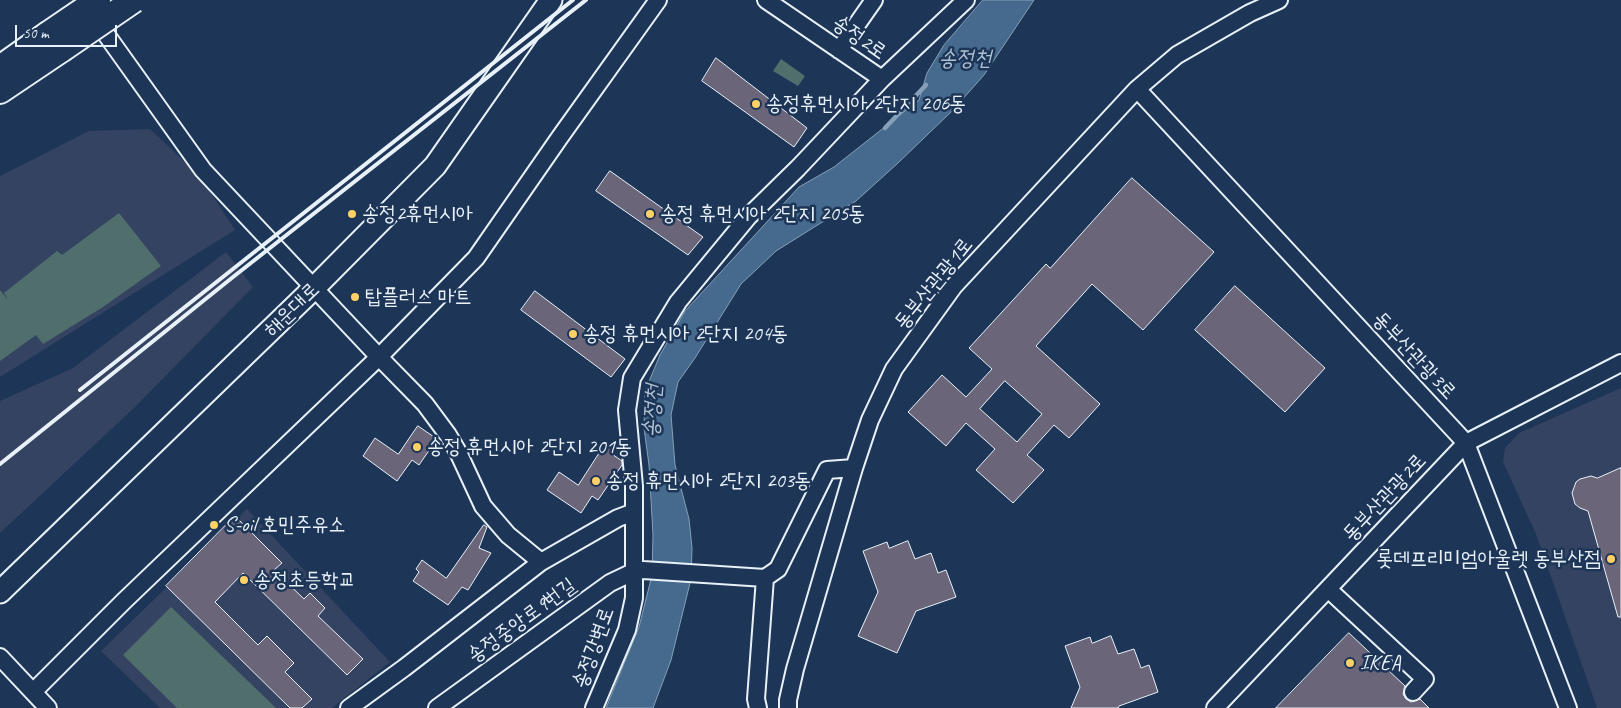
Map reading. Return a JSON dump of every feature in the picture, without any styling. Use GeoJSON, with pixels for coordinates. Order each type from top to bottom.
{"type":"FeatureCollection","features":[{"type":"Feature","properties":{"kind":"highway"},"geometry":{"type":"LineString","coordinates":[[0,91],[55,42],[98,0]]}},
{"type":"Feature","properties":{"kind":"highway"},"geometry":{"type":"LineString","coordinates":[[0,68],[55,42],[134,0]]}},
{"type":"Feature","properties":{"kind":"main road","name":"해운대로"},"geometry":{"type":"LineString","coordinates":[[0,592],[314,288],[435,166],[551,0]]}},
{"type":"Feature","properties":{"kind":"street"},"geometry":{"type":"LineString","coordinates":[[81,0],[203,170],[378,357],[425,404],[458,452],[483,506],[508,535],[541,562]]}},
{"type":"Feature","properties":{"kind":"street"},"geometry":{"type":"LineString","coordinates":[[33,692],[378,357],[476,258],[658,0]]}},
{"type":"Feature","properties":{"kind":"street","name":"송정2로"},"geometry":{"type":"LineString","coordinates":[[766,0],[882,80],[966,0]]}},
{"type":"Feature","properties":{"kind":"street"},"geometry":{"type":"LineString","coordinates":[[839,50],[874,0]]}},
{"type":"Feature","properties":{"kind":"street","name":"동부산관광1로"},"geometry":{"type":"LineString","coordinates":[[788,708],[795,669],[854,468],[870,420],[894,369],[954,286],[1137,89],[1177,55],[1250,13],[1278,0]]}},
{"type":"Feature","properties":{"kind":"street","name":"송정강변로"},"geometry":{"type":"LineString","coordinates":[[594,708],[627,630],[638,571],[634,486],[627,410],[632,378],[678,302],[749,216],[882,80]]}},
{"type":"Feature","properties":{"kind":"street","name":"동부산관광3로"},"geometry":{"type":"LineString","coordinates":[[1137,89],[1466,443],[1568,708]]}},
{"type":"Feature","properties":{"kind":"street","name":"동부산관광2로"},"geometry":{"type":"LineString","coordinates":[[1215,708],[1466,443],[1621,363]]}},
{"type":"Feature","properties":{"kind":"street"},"geometry":{"type":"LineString","coordinates":[[638,571],[765,578],[778,569],[827,470],[854,468]]}},
{"type":"Feature","properties":{"kind":"street"},"geometry":{"type":"LineString","coordinates":[[349,708],[541,562],[618,518],[634,512]]}},
{"type":"Feature","properties":{"kind":"street","name":"송정중앙로9번길"},"geometry":{"type":"LineString","coordinates":[[437,708],[610,583],[638,571]]}},
{"type":"Feature","properties":{"kind":"street"},"geometry":{"type":"LineString","coordinates":[[758,708],[756,699],[765,578]]}},
{"type":"Feature","properties":{"kind":"street"},"geometry":{"type":"LineString","coordinates":[[1328,589],[1425,679],[1412,692]]}},
{"type":"Feature","properties":{"kind":"street"},"geometry":{"type":"LineString","coordinates":[[0,656],[48,708]]}},
{"type":"Feature","properties":{"kind":"shaded area"},"geometry":{"type":"Polygon","coordinates":[[[150,129],[199,175],[235,230],[0,377],[0,176],[89,131],[150,129]]]}},
{"type":"Feature","properties":{"kind":"shaded area"},"geometry":{"type":"Polygon","coordinates":[[[226,252],[253,287],[134,408],[0,533],[0,401],[73,368],[226,252]]]}},
{"type":"Feature","properties":{"kind":"shaded area"},"geometry":{"type":"Polygon","coordinates":[[[1621,388],[1621,708],[1597,708],[1536,534],[1503,462],[1505,448],[1519,433],[1621,388]]]}},
{"type":"Feature","properties":{"kind":"shaded area","name":"송정초등학교"},"geometry":{"type":"Polygon","coordinates":[[[247,509],[390,662],[332,708],[160,708],[101,651],[247,509]]]}},
{"type":"Feature","properties":{"kind":"green space"},"geometry":{"type":"Polygon","coordinates":[[[781,59],[805,76],[798,86],[773,71],[781,59]]]}},
{"type":"Feature","properties":{"kind":"green space"},"geometry":{"type":"Polygon","coordinates":[[[119,213],[161,266],[103,307],[43,344],[36,335],[0,361],[0,290],[8,300],[4,293],[57,251],[62,255],[119,213]]]}},
{"type":"Feature","properties":{"kind":"green space"},"geometry":{"type":"Polygon","coordinates":[[[171,607],[276,708],[177,708],[123,655],[171,607]]]}},
{"type":"Feature","properties":{"kind":"water","name":"송정천"},"geometry":{"type":"Polygon","coordinates":[[[983,0],[1034,0],[984,75],[952,111],[856,201],[776,251],[741,284],[678,382],[671,415],[675,465],[689,519],[692,548],[691,579],[671,660],[653,708],[606,708],[639,627],[652,575],[653,535],[649,465],[644,428],[645,391],[660,355],[685,311],[799,187],[834,167],[919,100],[927,73],[944,45],[983,0]]]}},
{"type":"Feature","properties":{"kind":"building","name":"송정휴먼시아 2단지 206동"},"geometry":{"type":"Polygon","coordinates":[[[716,58],[807,128],[794,147],[702,81],[716,58]]]}},
{"type":"Feature","properties":{"kind":"building","name":"송정 휴먼시아 2단지 205동"},"geometry":{"type":"Polygon","coordinates":[[[610,171],[703,237],[688,255],[596,191],[610,171]]]}},
{"type":"Feature","properties":{"kind":"building"},"geometry":{"type":"Polygon","coordinates":[[[1132,178],[1214,252],[1143,330],[1092,284],[1036,346],[1100,404],[1069,438],[1054,425],[1027,455],[1044,470],[1013,503],[976,470],[995,449],[966,423],[946,446],[908,412],[942,375],[966,397],[992,369],[969,348],[1046,264],[1050,268],[1132,178]],[[1005,381],[980,409],[1017,442],[1042,414],[1005,381]]]}},
{"type":"Feature","properties":{"kind":"building"},"geometry":{"type":"Polygon","coordinates":[[[1235,286],[1325,368],[1285,412],[1195,330],[1235,286]]]}},
{"type":"Feature","properties":{"kind":"building","name":"송정 휴먼시아 2단지 204동"},"geometry":{"type":"Polygon","coordinates":[[[535,291],[625,359],[611,377],[521,310],[535,291]]]}},
{"type":"Feature","properties":{"kind":"building","name":"송정 휴먼시아 2단지 201동"},"geometry":{"type":"Polygon","coordinates":[[[418,426],[437,439],[419,465],[412,460],[397,481],[363,456],[375,438],[398,454],[418,426]]]}},
{"type":"Feature","properties":{"kind":"building","name":"송정 휴먼시아 2단지 203동"},"geometry":{"type":"Polygon","coordinates":[[[604,446],[612,449],[612,454],[622,461],[622,465],[598,500],[592,496],[581,513],[547,490],[559,472],[578,485],[604,446]]]}},
{"type":"Feature","properties":{"kind":"building","name":"롯데프리미엄아울렛 동부산점"},"geometry":{"type":"Polygon","coordinates":[[[1621,468],[1621,617],[1618,617],[1588,511],[1575,504],[1572,493],[1576,482],[1580,479],[1591,476],[1597,478],[1621,468]]]}},
{"type":"Feature","properties":{"kind":"building"},"geometry":{"type":"Polygon","coordinates":[[[235,516],[282,563],[274,570],[304,599],[310,593],[325,608],[318,616],[363,659],[347,675],[243,573],[215,602],[258,645],[267,636],[294,663],[285,672],[312,699],[302,708],[290,708],[166,586],[235,516]]]}},
{"type":"Feature","properties":{"kind":"building"},"geometry":{"type":"Polygon","coordinates":[[[484,525],[487,527],[479,548],[491,553],[468,590],[462,587],[448,605],[413,581],[419,572],[416,569],[422,560],[446,578],[484,525]]]}},
{"type":"Feature","properties":{"kind":"building"},"geometry":{"type":"Polygon","coordinates":[[[908,541],[915,559],[931,553],[938,573],[946,570],[956,597],[916,611],[897,653],[858,636],[878,592],[863,551],[887,542],[889,548],[908,541]]]}},
{"type":"Feature","properties":{"kind":"building","name":"IKEA"},"geometry":{"type":"Polygon","coordinates":[[[1349,633],[1405,686],[1403,694],[1406,699],[1411,702],[1420,699],[1429,708],[1276,708],[1349,633]]]}},
{"type":"Feature","properties":{"kind":"building"},"geometry":{"type":"Polygon","coordinates":[[[1111,636],[1118,654],[1134,649],[1141,668],[1149,665],[1158,692],[1118,708],[1071,708],[1080,687],[1065,646],[1090,637],[1092,643],[1111,636]]]}},
{"type":"Feature","properties":{"kind":"waterway","name":"송정천"},"geometry":{"type":"LineString","coordinates":[[885,128],[926,85]]}},
{"type":"Feature","properties":{"kind":"railway"},"geometry":{"type":"LineString","coordinates":[[80,390],[573,0]]}},
{"type":"Feature","properties":{"kind":"railway"},"geometry":{"type":"LineString","coordinates":[[0,464],[233,277],[586,0]]}},
{"type":"Feature","properties":{"kind":"place","name":"송정휴먼시아 2단지 206동"},"geometry":{"type":"Point","coordinates":[756,104]}},
{"type":"Feature","properties":{"kind":"place","name":"송정2휴먼시아"},"geometry":{"type":"Point","coordinates":[352,214]}},
{"type":"Feature","properties":{"kind":"place","name":"송정 휴먼시아 2단지 205동"},"geometry":{"type":"Point","coordinates":[650,214]}},
{"type":"Feature","properties":{"kind":"place","name":"탑플러스 마트"},"geometry":{"type":"Point","coordinates":[355,297]}},
{"type":"Feature","properties":{"kind":"place","name":"송정 휴먼시아 2단지 204동"},"geometry":{"type":"Point","coordinates":[573,334]}},
{"type":"Feature","properties":{"kind":"place","name":"송정 휴먼시아 2단지 201동"},"geometry":{"type":"Point","coordinates":[417,447]}},
{"type":"Feature","properties":{"kind":"place","name":"송정 휴먼시아 2단지 203동"},"geometry":{"type":"Point","coordinates":[596,481]}},
{"type":"Feature","properties":{"kind":"place","name":"S-oil 호민주유소"},"geometry":{"type":"Point","coordinates":[214,525]}},
{"type":"Feature","properties":{"kind":"place","name":"롯데프리미엄아울렛 동부산점"},"geometry":{"type":"Point","coordinates":[1611,559]}},
{"type":"Feature","properties":{"kind":"place","name":"송정초등학교"},"geometry":{"type":"Point","coordinates":[244,580]}},
{"type":"Feature","properties":{"kind":"place","name":"IKEA"},"geometry":{"type":"Point","coordinates":[1350,663]}}]}
